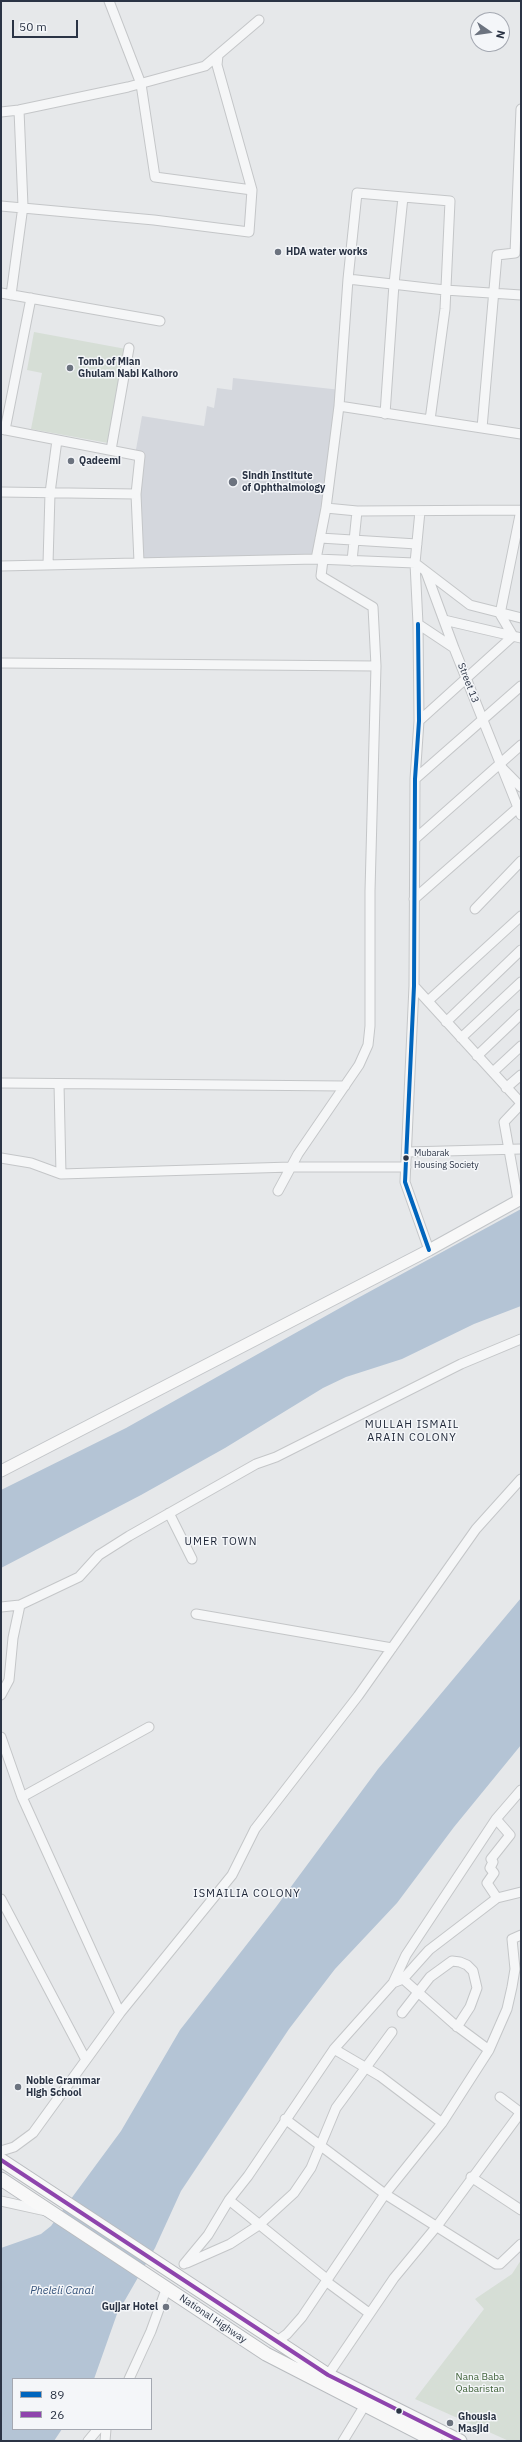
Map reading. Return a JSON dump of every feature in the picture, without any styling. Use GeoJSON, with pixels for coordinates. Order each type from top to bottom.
{"type":"FeatureCollection","features":[{"type":"Feature","properties":{"kind":"highway","name":"National Highway"},"geometry":{"type":"LineString","coordinates":[[1,2160],[177,2270],[273,2339],[328,2375],[460,2441]]}},
{"type":"Feature","properties":{"kind":"highway","name":"National Highway"},"geometry":{"type":"LineString","coordinates":[[1,2180],[47,2212],[163,2285],[258,2349],[435,2441]]}},
{"type":"Feature","properties":{"kind":"highway"},"geometry":{"type":"LineString","coordinates":[[258,2349],[273,2339]]}},
{"type":"Feature","properties":{"kind":"main road"},"geometry":{"type":"LineString","coordinates":[[1,1471],[430,1250],[520,1200]]}},
{"type":"Feature","properties":{"kind":"street"},"geometry":{"type":"LineString","coordinates":[[109,1],[140,84],[155,177],[252,190]]}},
{"type":"Feature","properties":{"kind":"street"},"geometry":{"type":"LineString","coordinates":[[1,112],[19,110],[140,84],[205,66],[259,20]]}},
{"type":"Feature","properties":{"kind":"street"},"geometry":{"type":"LineString","coordinates":[[1,206],[23,206],[249,232],[252,190],[217,64],[218,55]]}},
{"type":"Feature","properties":{"kind":"street"},"geometry":{"type":"LineString","coordinates":[[482,428],[497,255],[515,253],[521,109]]}},
{"type":"Feature","properties":{"kind":"street"},"geometry":{"type":"LineString","coordinates":[[11,295],[23,206],[19,110]]}},
{"type":"Feature","properties":{"kind":"street"},"geometry":{"type":"LineString","coordinates":[[278,1191],[291,1167],[359,1065],[368,1045],[370,1026],[370,891],[376,666],[373,607],[321,576],[319,559],[320,538],[326,508],[339,406],[348,279],[357,193],[450,201],[445,309],[430,420]]}},
{"type":"Feature","properties":{"kind":"street"},"geometry":{"type":"LineString","coordinates":[[385,414],[394,284],[403,197]]}},
{"type":"Feature","properties":{"kind":"street"},"geometry":{"type":"LineString","coordinates":[[348,279],[445,290],[521,295]]}},
{"type":"Feature","properties":{"kind":"street"},"geometry":{"type":"LineString","coordinates":[[1,293],[160,320]]}},
{"type":"Feature","properties":{"kind":"street"},"geometry":{"type":"LineString","coordinates":[[31,298],[3,429],[140,456],[136,494],[139,562]]}},
{"type":"Feature","properties":{"kind":"street"},"geometry":{"type":"LineString","coordinates":[[111,450],[130,348]]}},
{"type":"Feature","properties":{"kind":"street"},"geometry":{"type":"LineString","coordinates":[[339,406],[521,434]]}},
{"type":"Feature","properties":{"kind":"street"},"geometry":{"type":"LineString","coordinates":[[48,564],[50,493],[57,440]]}},
{"type":"Feature","properties":{"kind":"street"},"geometry":{"type":"LineString","coordinates":[[1,492],[136,494]]}},
{"type":"Feature","properties":{"kind":"street"},"geometry":{"type":"LineString","coordinates":[[326,508],[357,511],[521,510],[500,614],[517,637]]}},
{"type":"Feature","properties":{"kind":"street"},"geometry":{"type":"LineString","coordinates":[[352,561],[357,511]]}},
{"type":"Feature","properties":{"kind":"street"},"geometry":{"type":"LineString","coordinates":[[420,511],[415,563],[418,624],[419,721],[415,779],[414,986],[405,1182],[430,1250]]}},
{"type":"Feature","properties":{"kind":"street"},"geometry":{"type":"LineString","coordinates":[[320,538],[417,544]]}},
{"type":"Feature","properties":{"kind":"street"},"geometry":{"type":"LineString","coordinates":[[1,566],[319,559],[415,563],[470,606],[521,618]]}},
{"type":"Feature","properties":{"kind":"street","name":"Street 13"},"geometry":{"type":"LineString","coordinates":[[426,572],[466,680],[500,765],[520,809]]}},
{"type":"Feature","properties":{"kind":"street"},"geometry":{"type":"LineString","coordinates":[[444,620],[517,637]]}},
{"type":"Feature","properties":{"kind":"street"},"geometry":{"type":"LineString","coordinates":[[418,624],[454,648]]}},
{"type":"Feature","properties":{"kind":"street"},"geometry":{"type":"LineString","coordinates":[[419,721],[517,637]]}},
{"type":"Feature","properties":{"kind":"street"},"geometry":{"type":"LineString","coordinates":[[1,663],[376,666]]}},
{"type":"Feature","properties":{"kind":"street"},"geometry":{"type":"LineString","coordinates":[[415,779],[483,721],[521,686]]}},
{"type":"Feature","properties":{"kind":"street"},"geometry":{"type":"LineString","coordinates":[[414,839],[521,745]]}},
{"type":"Feature","properties":{"kind":"street"},"geometry":{"type":"LineString","coordinates":[[500,765],[521,787]]}},
{"type":"Feature","properties":{"kind":"street"},"geometry":{"type":"LineString","coordinates":[[414,899],[520,809]]}},
{"type":"Feature","properties":{"kind":"street"},"geometry":{"type":"LineString","coordinates":[[475,909],[521,861]]}},
{"type":"Feature","properties":{"kind":"street"},"geometry":{"type":"LineString","coordinates":[[428,1001],[521,916]]}},
{"type":"Feature","properties":{"kind":"street"},"geometry":{"type":"LineString","coordinates":[[446,1022],[521,950]]}},
{"type":"Feature","properties":{"kind":"street"},"geometry":{"type":"LineString","coordinates":[[461,1038],[521,982]]}},
{"type":"Feature","properties":{"kind":"street"},"geometry":{"type":"LineString","coordinates":[[414,986],[521,1104],[504,1122],[508,1149],[520,1200]]}},
{"type":"Feature","properties":{"kind":"street"},"geometry":{"type":"LineString","coordinates":[[478,1056],[521,1014]]}},
{"type":"Feature","properties":{"kind":"street"},"geometry":{"type":"LineString","coordinates":[[493,1072],[521,1046]]}},
{"type":"Feature","properties":{"kind":"street"},"geometry":{"type":"LineString","coordinates":[[506,1088],[521,1075]]}},
{"type":"Feature","properties":{"kind":"street"},"geometry":{"type":"LineString","coordinates":[[1,1083],[345,1086]]}},
{"type":"Feature","properties":{"kind":"street"},"geometry":{"type":"LineString","coordinates":[[59,1084],[61,1174]]}},
{"type":"Feature","properties":{"kind":"street"},"geometry":{"type":"LineString","coordinates":[[407,1152],[521,1149]]}},
{"type":"Feature","properties":{"kind":"street"},"geometry":{"type":"LineString","coordinates":[[1,1158],[31,1163],[61,1174],[291,1167],[406,1167]]}},
{"type":"Feature","properties":{"kind":"street"},"geometry":{"type":"LineString","coordinates":[[1,1607],[20,1605],[79,1577],[99,1555],[169,1513],[256,1464],[276,1457],[461,1364],[521,1339]]}},
{"type":"Feature","properties":{"kind":"street"},"geometry":{"type":"LineString","coordinates":[[1,2151],[14,2147],[33,2133],[120,2013],[232,1875],[255,1829],[358,1696],[476,1528],[521,1479]]}},
{"type":"Feature","properties":{"kind":"street"},"geometry":{"type":"LineString","coordinates":[[169,1513],[192,1559]]}},
{"type":"Feature","properties":{"kind":"street"},"geometry":{"type":"LineString","coordinates":[[1,1695],[9,1680],[13,1638],[20,1605]]}},
{"type":"Feature","properties":{"kind":"street"},"geometry":{"type":"LineString","coordinates":[[196,1614],[392,1648]]}},
{"type":"Feature","properties":{"kind":"street"},"geometry":{"type":"LineString","coordinates":[[22,1796],[149,1728]]}},
{"type":"Feature","properties":{"kind":"street"},"geometry":{"type":"LineString","coordinates":[[1,1736],[22,1796],[120,2013]]}},
{"type":"Feature","properties":{"kind":"street"},"geometry":{"type":"LineString","coordinates":[[177,2270],[208,2235],[229,2200],[248,2176],[334,2049],[394,1982],[406,1955],[496,1819],[521,1790]]}},
{"type":"Feature","properties":{"kind":"street"},"geometry":{"type":"LineString","coordinates":[[496,1819],[510,1835],[491,1859],[493,1862],[490,1868],[494,1872],[487,1883],[497,1898]]}},
{"type":"Feature","properties":{"kind":"street"},"geometry":{"type":"LineString","coordinates":[[394,1982],[403,1979],[429,1950],[497,1898],[521,1892]]}},
{"type":"Feature","properties":{"kind":"street"},"geometry":{"type":"LineString","coordinates":[[1,1899],[86,2060]]}},
{"type":"Feature","properties":{"kind":"street"},"geometry":{"type":"LineString","coordinates":[[273,2339],[287,2334],[302,2317],[385,2194],[442,2122],[489,2050],[507,2010],[512,1987],[515,1969],[512,1939],[521,1935]]}},
{"type":"Feature","properties":{"kind":"street"},"geometry":{"type":"LineString","coordinates":[[402,2013],[430,1977],[452,1961],[467,1964],[476,1976],[476,1988],[470,2006],[457,2027]]}},
{"type":"Feature","properties":{"kind":"street"},"geometry":{"type":"LineString","coordinates":[[403,1979],[457,2027],[489,2050]]}},
{"type":"Feature","properties":{"kind":"street"},"geometry":{"type":"LineString","coordinates":[[177,2270],[230,2244],[259,2225],[294,2193],[311,2168],[322,2146],[336,2108],[392,2032]]}},
{"type":"Feature","properties":{"kind":"street"},"geometry":{"type":"LineString","coordinates":[[334,2049],[399,2089],[442,2122]]}},
{"type":"Feature","properties":{"kind":"street"},"geometry":{"type":"LineString","coordinates":[[328,2375],[369,2313],[437,2226],[471,2177],[521,2113],[500,2097]]}},
{"type":"Feature","properties":{"kind":"street"},"geometry":{"type":"LineString","coordinates":[[285,2120],[385,2194],[498,2265],[521,2244]]}},
{"type":"Feature","properties":{"kind":"street"},"geometry":{"type":"LineString","coordinates":[[471,2177],[521,2210]]}},
{"type":"Feature","properties":{"kind":"street"},"geometry":{"type":"LineString","coordinates":[[229,2200],[327,2281],[369,2313]]}},
{"type":"Feature","properties":{"kind":"street"},"geometry":{"type":"LineString","coordinates":[[1,2201],[47,2212]]}},
{"type":"Feature","properties":{"kind":"street"},"geometry":{"type":"LineString","coordinates":[[129,2378],[151,2331],[163,2285]]}},
{"type":"Feature","properties":{"kind":"street"},"geometry":{"type":"LineString","coordinates":[[343,2441],[365,2405]]}},
{"type":"Feature","properties":{"kind":"street"},"geometry":{"type":"LineString","coordinates":[[88,2441],[97,2430]]}},
{"type":"Feature","properties":{"kind":"street"},"geometry":{"type":"LineString","coordinates":[[105,2441],[106,2430]]}},
{"type":"Feature","properties":{"kind":"shaded area","name":"Sindh Institute of Ophthalmology"},"geometry":{"type":"Polygon","coordinates":[[[233,378],[341,390],[316,559],[139,562],[135,455],[142,416],[204,426],[207,406],[214,408],[217,388],[232,390],[233,378]]]}},
{"type":"Feature","properties":{"kind":"green space"},"geometry":{"type":"Polygon","coordinates":[[[34,332],[126,349],[108,443],[31,429],[42,373],[27,370],[34,332]]]}},
{"type":"Feature","properties":{"kind":"green space","name":"Nana Baba Qabaristan"},"geometry":{"type":"Polygon","coordinates":[[[521,2260],[521,2441],[509,2441],[415,2399],[484,2309],[475,2299],[512,2274],[521,2260]]]}},
{"type":"Feature","properties":{"kind":"water"},"geometry":{"type":"Polygon","coordinates":[[[521,1209],[521,1306],[474,1324],[402,1359],[346,1377],[323,1388],[225,1448],[141,1495],[1,1568],[1,1490],[126,1428],[356,1299],[521,1209]]]}},
{"type":"Feature","properties":{"kind":"water","name":"Pheleli Canal"},"geometry":{"type":"Polygon","coordinates":[[[521,1598],[521,1745],[454,1827],[397,1903],[335,1969],[289,2029],[181,2191],[155,2248],[117,2314],[94,2378],[12,2378],[12,2430],[61,2430],[54,2441],[1,2441],[1,2248],[41,2234],[51,2226],[121,2131],[180,2030],[276,1907],[378,1769],[521,1598]]]}},
{"type":"Feature","properties":{"kind":"transit line","name":"89"},"geometry":{"type":"LineString","coordinates":[[418,624],[419,721],[415,779],[414,986],[405,1182],[429,1250]]}},
{"type":"Feature","properties":{"kind":"transit line","name":"26"},"geometry":{"type":"LineString","coordinates":[[1,2160],[328,2375],[460,2441]]}},
{"type":"Feature","properties":{"kind":"place","name":"HDA water works"},"geometry":{"type":"Point","coordinates":[278,252]}},
{"type":"Feature","properties":{"kind":"place","name":"Tomb of Mian Ghulam Nabi Kalhoro"},"geometry":{"type":"Point","coordinates":[70,368]}},
{"type":"Feature","properties":{"kind":"place","name":"Qadeemi"},"geometry":{"type":"Point","coordinates":[71,461]}},
{"type":"Feature","properties":{"kind":"place","name":"Sindh Institute of Ophthalmology"},"geometry":{"type":"Point","coordinates":[233,482]}},
{"type":"Feature","properties":{"kind":"place","name":"Mubarak Housing Society"},"geometry":{"type":"Point","coordinates":[406,1158]}},
{"type":"Feature","properties":{"kind":"place","name":"Noble Grammar High School"},"geometry":{"type":"Point","coordinates":[18,2087]}},
{"type":"Feature","properties":{"kind":"place","name":"Gujjar Hotel"},"geometry":{"type":"Point","coordinates":[166,2307]}},
{"type":"Feature","properties":{"kind":"place","name":"Ghousia Masjid"},"geometry":{"type":"Point","coordinates":[450,2423]}},
{"type":"Feature","properties":{"kind":"district","name":"MULLAH ISMAIL ARAIN COLONY"},"geometry":{"type":"Point","coordinates":[412,1431]}},
{"type":"Feature","properties":{"kind":"district","name":"UMER TOWN"},"geometry":{"type":"Point","coordinates":[221,1542]}},
{"type":"Feature","properties":{"kind":"district","name":"ISMAILIA COLONY"},"geometry":{"type":"Point","coordinates":[247,1894]}}]}
